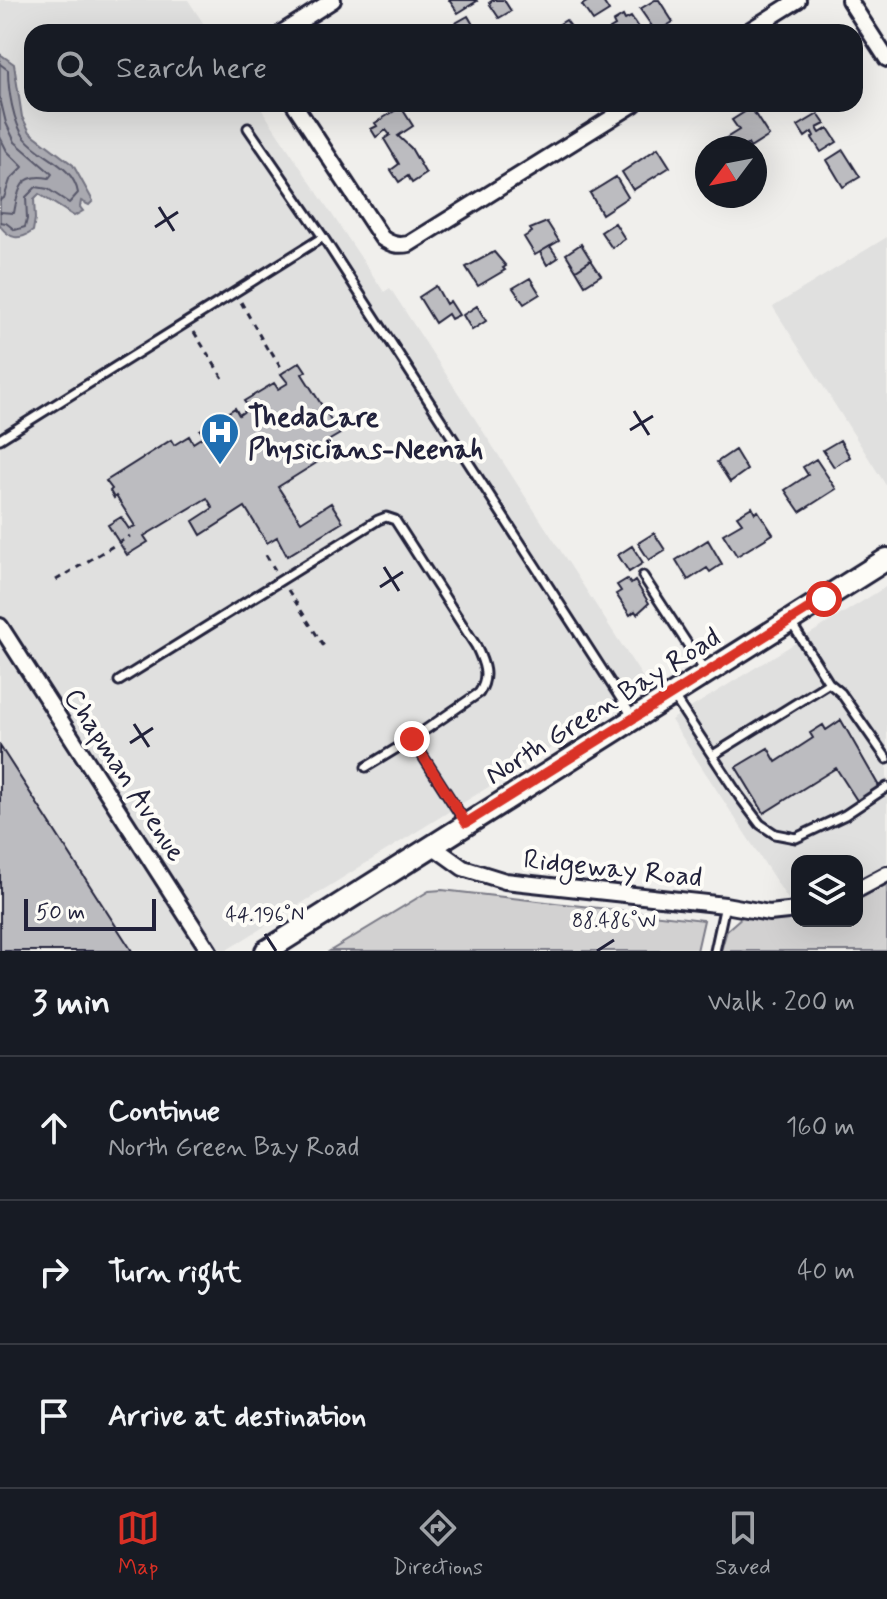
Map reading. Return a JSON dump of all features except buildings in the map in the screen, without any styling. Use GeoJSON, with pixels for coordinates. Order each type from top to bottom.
{"type":"FeatureCollection","features":[{"type":"Feature","properties":{"kind":"main road","name":"North Green Bay Road"},"geometry":{"type":"LineString","coordinates":[[266,951],[887,559]]}},
{"type":"Feature","properties":{"kind":"street"},"geometry":{"type":"LineString","coordinates":[[296,24],[333,0]]}},
{"type":"Feature","properties":{"kind":"street"},"geometry":{"type":"LineString","coordinates":[[760,24],[798,0]]}},
{"type":"Feature","properties":{"kind":"street"},"geometry":{"type":"LineString","coordinates":[[849,0],[887,59]]}},
{"type":"Feature","properties":{"kind":"street"},"geometry":{"type":"LineString","coordinates":[[299,112],[382,238],[391,244],[409,244],[621,112]]}},
{"type":"Feature","properties":{"kind":"street","name":"Chapman Avenue"},"geometry":{"type":"LineString","coordinates":[[0,626],[209,951]]}},
{"type":"Feature","properties":{"kind":"street","name":"Ridgeway Road"},"geometry":{"type":"LineString","coordinates":[[431,845],[463,868],[505,881],[725,905],[769,913],[791,911]]}},
{"type":"Feature","properties":{"kind":"street"},"geometry":{"type":"LineString","coordinates":[[863,887],[887,874]]}},
{"type":"Feature","properties":{"kind":"lane"},"geometry":{"type":"LineString","coordinates":[[248,128],[323,237],[634,718]]}},
{"type":"Feature","properties":{"kind":"lane"},"geometry":{"type":"LineString","coordinates":[[0,439],[323,237]]}},
{"type":"Feature","properties":{"kind":"lane"},"geometry":{"type":"LineString","coordinates":[[119,681],[378,520],[391,518],[399,524],[476,646],[486,676],[484,686],[470,701],[366,767]]}},
{"type":"Feature","properties":{"kind":"lane"},"geometry":{"type":"LineString","coordinates":[[643,576],[706,673]]}},
{"type":"Feature","properties":{"kind":"lane"},"geometry":{"type":"LineString","coordinates":[[790,620],[829,683],[841,693],[887,759]]}},
{"type":"Feature","properties":{"kind":"lane"},"geometry":{"type":"LineString","coordinates":[[713,755],[829,683]]}},
{"type":"Feature","properties":{"kind":"lane"},"geometry":{"type":"LineString","coordinates":[[672,694],[760,824],[775,834],[796,838],[833,821],[887,787]]}},
{"type":"Feature","properties":{"kind":"lane"},"geometry":{"type":"LineString","coordinates":[[412,739],[466,823]]}},
{"type":"Feature","properties":{"kind":"lane"},"geometry":{"type":"LineString","coordinates":[[715,951],[725,905]]}},
{"type":"Feature","properties":{"kind":"path"},"geometry":{"type":"LineString","coordinates":[[235,292],[284,372]]}},
{"type":"Feature","properties":{"kind":"path"},"geometry":{"type":"LineString","coordinates":[[188,322],[224,380]]}},
{"type":"Feature","properties":{"kind":"path"},"geometry":{"type":"LineString","coordinates":[[56,580],[130,536]]}},
{"type":"Feature","properties":{"kind":"path"},"geometry":{"type":"LineString","coordinates":[[266,555],[325,648]]}},
{"type":"Feature","properties":{"kind":"shaded area"},"geometry":{"type":"Polygon","coordinates":[[[0,0],[188,0],[204,24],[24,24],[24,112],[263,112],[384,292],[390,288],[649,687],[225,951],[0,951],[0,0]]]}},
{"type":"Feature","properties":{"kind":"shaded area"},"geometry":{"type":"Polygon","coordinates":[[[887,237],[887,487],[773,307],[887,237]]]}},
{"type":"Feature","properties":{"kind":"shaded area"},"geometry":{"type":"Polygon","coordinates":[[[887,586],[887,862],[863,876],[863,855],[791,855],[789,901],[671,720],[887,586]]]}},
{"type":"Feature","properties":{"kind":"shaded area"},"geometry":{"type":"Polygon","coordinates":[[[887,883],[887,951],[721,951],[727,930],[743,916],[791,914],[791,927],[863,927],[863,894],[887,883]]]}},
{"type":"Feature","properties":{"kind":"shaded area"},"geometry":{"type":"Polygon","coordinates":[[[429,891],[704,920],[697,951],[330,951],[429,891]]]}},
{"type":"Feature","properties":{"kind":"water"},"geometry":{"type":"Polygon","coordinates":[[[0,54],[14,64],[22,117],[30,132],[73,165],[93,201],[89,205],[81,201],[83,211],[74,216],[39,194],[34,199],[33,231],[19,237],[7,234],[0,226],[0,54]]]}},
{"type":"Feature","properties":{"kind":"place","name":"ThedaCare Physicians-Neenah"},"geometry":{"type":"Point","coordinates":[220,466]}},
{"type":"Feature","properties":{"kind":"route"},"geometry":{"type":"LineString","coordinates":[[412,739],[466,823],[824,599]]}}]}
